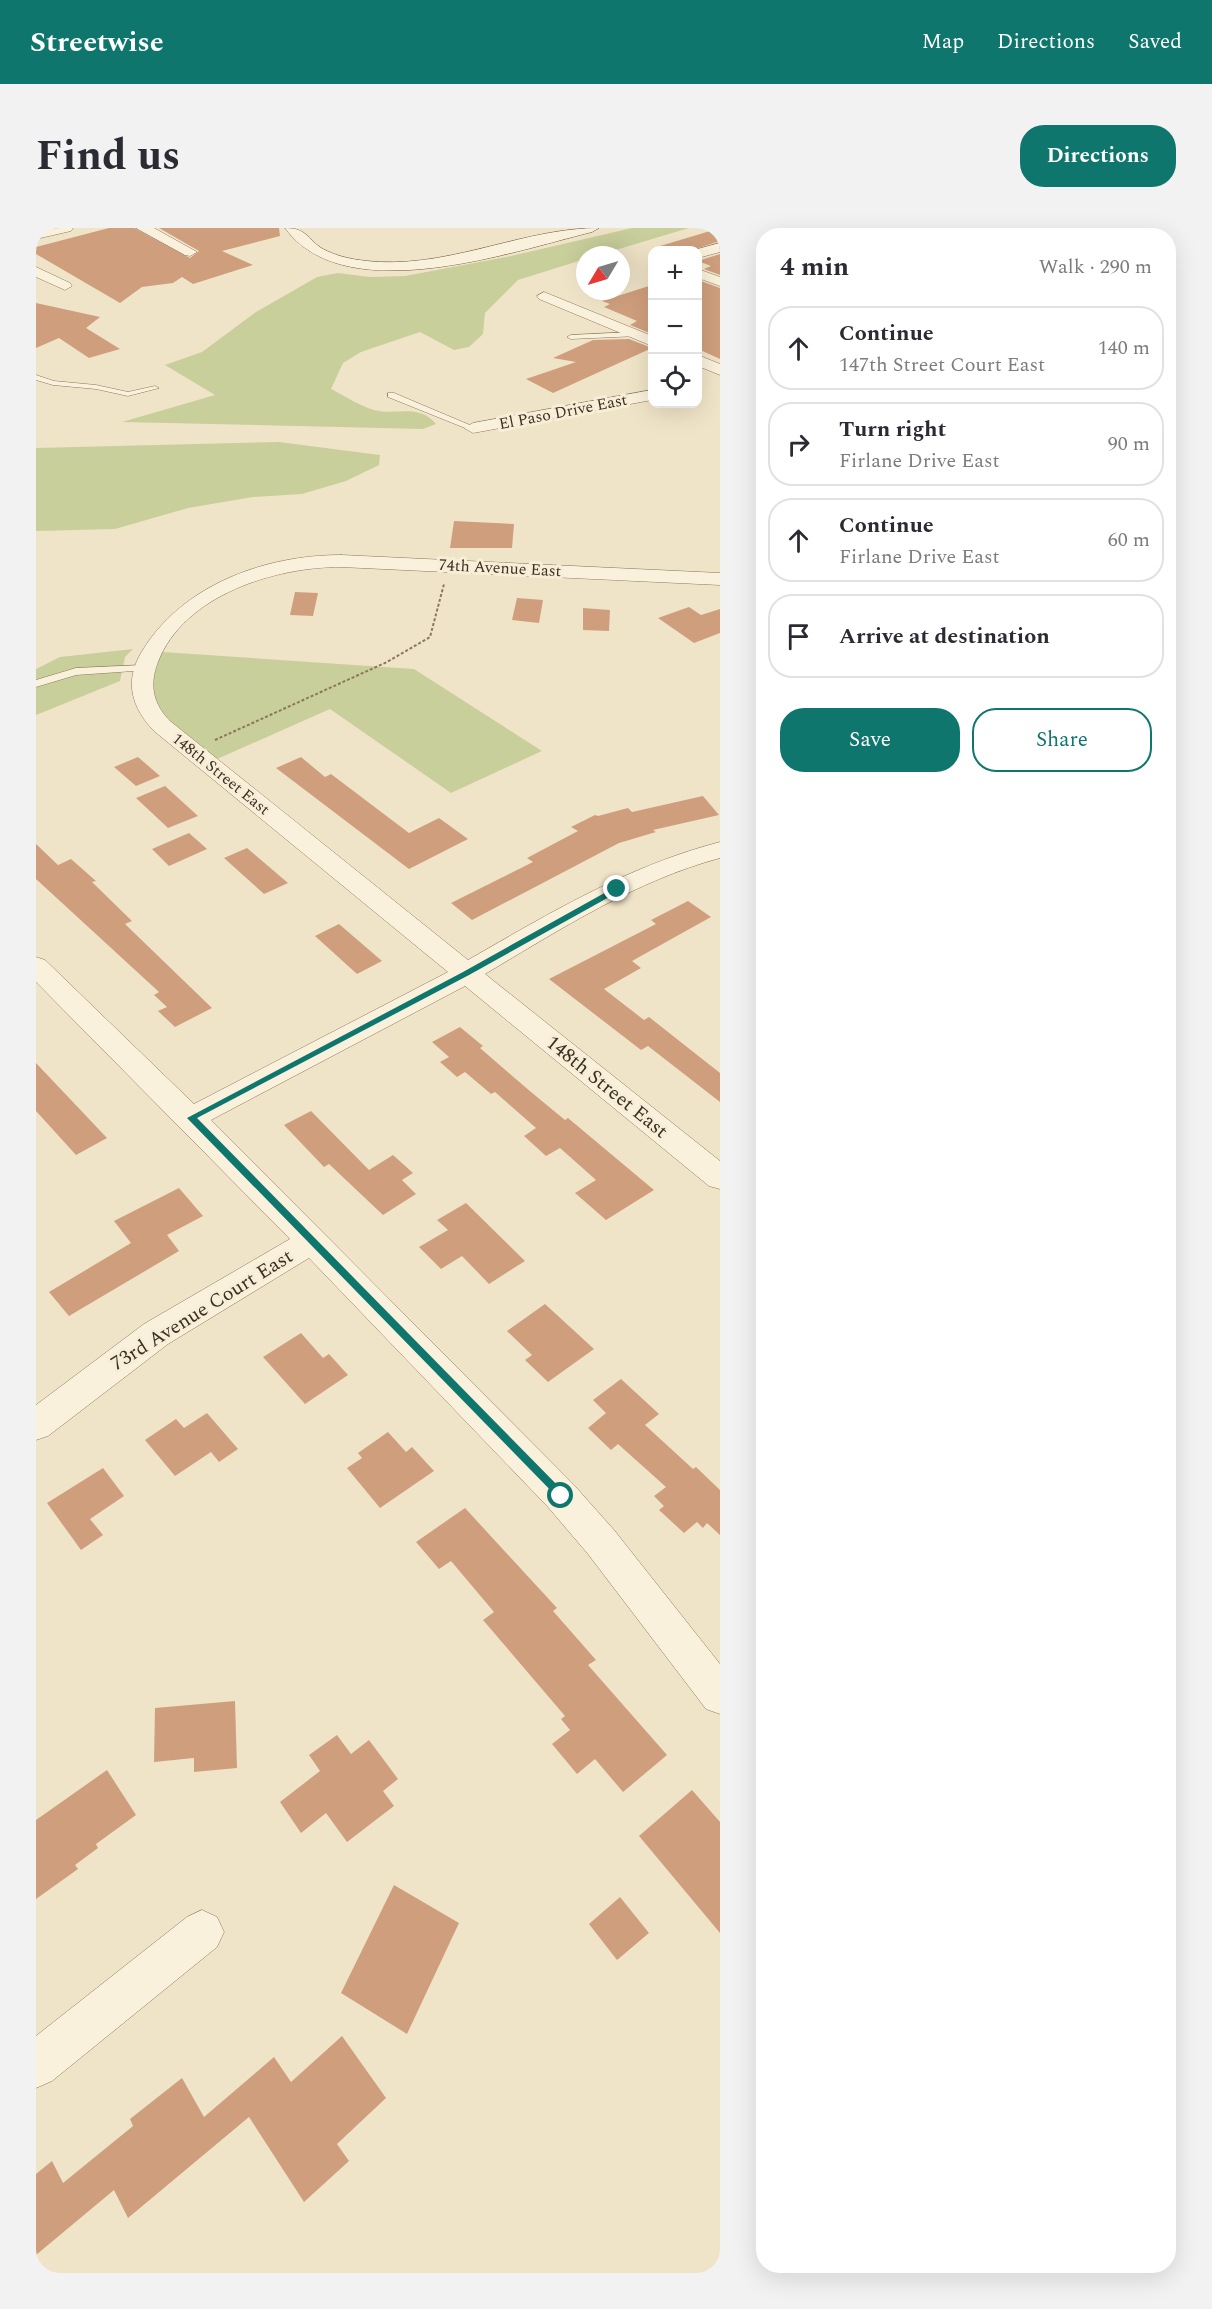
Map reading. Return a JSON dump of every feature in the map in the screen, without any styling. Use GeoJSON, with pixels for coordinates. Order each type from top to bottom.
{"type":"FeatureCollection","features":[{"type":"Feature","properties":{"kind":"street"},"geometry":{"type":"LineString","coordinates":[[36,235],[66,228]]}},
{"type":"Feature","properties":{"kind":"street"},"geometry":{"type":"LineString","coordinates":[[143,228],[190,252]]}},
{"type":"Feature","properties":{"kind":"street"},"geometry":{"type":"LineString","coordinates":[[292,228],[310,247],[322,255],[366,266],[411,266],[592,228]]}},
{"type":"Feature","properties":{"kind":"street"},"geometry":{"type":"LineString","coordinates":[[702,253],[720,247]]}},
{"type":"Feature","properties":{"kind":"street"},"geometry":{"type":"LineString","coordinates":[[36,271],[65,286]]}},
{"type":"Feature","properties":{"kind":"street"},"geometry":{"type":"LineString","coordinates":[[702,275],[720,282]]}},
{"type":"Feature","properties":{"kind":"street"},"geometry":{"type":"LineString","coordinates":[[544,296],[648,339]]}},
{"type":"Feature","properties":{"kind":"street"},"geometry":{"type":"LineString","coordinates":[[702,362],[720,370]]}},
{"type":"Feature","properties":{"kind":"street","name":"El Paso Drive East"},"geometry":{"type":"LineString","coordinates":[[473,428],[648,396]]}},
{"type":"Feature","properties":{"kind":"street","name":"74th Avenue East"},"geometry":{"type":"LineString","coordinates":[[280,569],[305,563],[449,566],[720,579]]}},
{"type":"Feature","properties":{"kind":"street","name":"148th Street East"},"geometry":{"type":"LineString","coordinates":[[280,569],[227,587],[187,611],[164,633],[144,668],[141,690],[150,714],[472,970],[720,1178]]}},
{"type":"Feature","properties":{"kind":"street"},"geometry":{"type":"LineString","coordinates":[[191,1118],[472,970],[617,889],[674,863],[720,850]]}},
{"type":"Feature","properties":{"kind":"street"},"geometry":{"type":"LineString","coordinates":[[36,966],[191,1118],[561,1496],[601,1542],[720,1695]]}},
{"type":"Feature","properties":{"kind":"street","name":"73rd Avenue Court East"},"geometry":{"type":"LineString","coordinates":[[36,1425],[156,1334],[312,1241]]}},
{"type":"Feature","properties":{"kind":"street"},"geometry":{"type":"LineString","coordinates":[[36,2065],[202,1932]]}},
{"type":"Feature","properties":{"kind":"lane"},"geometry":{"type":"LineString","coordinates":[[572,338],[635,334]]}},
{"type":"Feature","properties":{"kind":"lane"},"geometry":{"type":"LineString","coordinates":[[36,376],[53,383],[128,394],[155,388]]}},
{"type":"Feature","properties":{"kind":"lane"},"geometry":{"type":"LineString","coordinates":[[390,395],[473,428]]}},
{"type":"Feature","properties":{"kind":"lane"},"geometry":{"type":"LineString","coordinates":[[36,684],[68,671],[118,671],[144,668]]}},
{"type":"Feature","properties":{"kind":"path"},"geometry":{"type":"LineString","coordinates":[[193,750],[387,662],[429,637],[449,566]]}},
{"type":"Feature","properties":{"kind":"green space"},"geometry":{"type":"Polygon","coordinates":[[[632,228],[689,228],[629,246],[576,246],[576,262],[518,280],[485,313],[483,334],[469,347],[454,350],[420,332],[361,352],[343,363],[331,389],[374,410],[415,412],[436,424],[423,429],[122,422],[215,395],[165,365],[202,352],[256,312],[317,277],[338,273],[370,277],[405,276],[511,256],[632,228]]]}},
{"type":"Feature","properties":{"kind":"green space"},"geometry":{"type":"Polygon","coordinates":[[[279,442],[380,455],[379,465],[346,481],[302,494],[253,497],[188,508],[115,529],[36,531],[36,448],[279,442]]]}},
{"type":"Feature","properties":{"kind":"green space"},"geometry":{"type":"Polygon","coordinates":[[[133,649],[125,657],[120,681],[36,715],[36,669],[60,657],[133,649]]]}},
{"type":"Feature","properties":{"kind":"green space"},"geometry":{"type":"Polygon","coordinates":[[[163,652],[414,669],[542,751],[451,793],[330,709],[217,759],[174,726],[162,714],[154,701],[151,687],[153,671],[163,652]]]}},
{"type":"Feature","properties":{"kind":"building"},"geometry":{"type":"Polygon","coordinates":[[[109,228],[134,228],[190,258],[199,251],[159,228],[279,228],[280,236],[222,251],[253,265],[193,284],[182,277],[173,283],[142,287],[120,303],[36,254],[36,247],[109,228]]]}},
{"type":"Feature","properties":{"kind":"building"},"geometry":{"type":"Polygon","coordinates":[[[720,228],[720,241],[702,247],[660,246],[720,228]]]}},
{"type":"Feature","properties":{"kind":"building"},"geometry":{"type":"Polygon","coordinates":[[[720,254],[720,275],[704,269],[711,266],[702,263],[702,260],[720,254]]]}},
{"type":"Feature","properties":{"kind":"building"},"geometry":{"type":"Polygon","coordinates":[[[702,281],[720,288],[720,359],[702,351],[702,281]]]}},
{"type":"Feature","properties":{"kind":"building"},"geometry":{"type":"Polygon","coordinates":[[[648,286],[648,332],[630,325],[637,321],[604,307],[610,304],[602,301],[605,300],[630,300],[630,292],[648,286]]]}},
{"type":"Feature","properties":{"kind":"building"},"geometry":{"type":"Polygon","coordinates":[[[36,303],[100,317],[86,328],[120,349],[89,358],[59,338],[36,348],[36,303]]]}},
{"type":"Feature","properties":{"kind":"building"},"geometry":{"type":"Polygon","coordinates":[[[629,339],[648,346],[648,350],[553,393],[526,379],[576,362],[553,358],[593,340],[629,339]]]}},
{"type":"Feature","properties":{"kind":"building"},"geometry":{"type":"Polygon","coordinates":[[[454,521],[514,524],[512,548],[450,548],[454,521]]]}},
{"type":"Feature","properties":{"kind":"building"},"geometry":{"type":"Polygon","coordinates":[[[295,592],[318,593],[313,616],[290,615],[295,592]]]}},
{"type":"Feature","properties":{"kind":"building"},"geometry":{"type":"Polygon","coordinates":[[[517,598],[543,600],[539,623],[512,620],[517,598]]]}},
{"type":"Feature","properties":{"kind":"building"},"geometry":{"type":"Polygon","coordinates":[[[689,607],[701,615],[720,609],[720,633],[694,643],[658,618],[689,607]]]}},
{"type":"Feature","properties":{"kind":"building"},"geometry":{"type":"Polygon","coordinates":[[[583,608],[610,610],[609,631],[583,630],[583,608]]]}},
{"type":"Feature","properties":{"kind":"building"},"geometry":{"type":"Polygon","coordinates":[[[138,757],[160,776],[136,786],[114,767],[138,757]]]}},
{"type":"Feature","properties":{"kind":"building"},"geometry":{"type":"Polygon","coordinates":[[[301,757],[325,777],[331,774],[409,833],[439,818],[468,839],[409,869],[276,768],[301,757]]]}},
{"type":"Feature","properties":{"kind":"building"},"geometry":{"type":"Polygon","coordinates":[[[165,786],[198,816],[168,828],[136,798],[165,786]]]}},
{"type":"Feature","properties":{"kind":"building"},"geometry":{"type":"Polygon","coordinates":[[[703,796],[719,815],[653,830],[656,832],[619,843],[472,920],[451,903],[533,862],[527,858],[578,831],[571,827],[595,815],[628,808],[632,812],[703,796]]]}},
{"type":"Feature","properties":{"kind":"building"},"geometry":{"type":"Polygon","coordinates":[[[189,833],[207,849],[169,866],[152,849],[189,833]]]}},
{"type":"Feature","properties":{"kind":"building"},"geometry":{"type":"Polygon","coordinates":[[[36,844],[58,865],[71,859],[96,881],[92,882],[132,921],[125,924],[212,1008],[175,1027],[158,1011],[167,1007],[154,995],[159,992],[36,879],[36,844]]]}},
{"type":"Feature","properties":{"kind":"building"},"geometry":{"type":"Polygon","coordinates":[[[247,848],[288,883],[264,894],[224,858],[247,848]]]}},
{"type":"Feature","properties":{"kind":"building"},"geometry":{"type":"Polygon","coordinates":[[[688,901],[711,917],[632,961],[641,968],[604,989],[644,1020],[649,1017],[720,1073],[720,1102],[648,1046],[641,1050],[549,979],[656,924],[651,920],[688,901]]]}},
{"type":"Feature","properties":{"kind":"building"},"geometry":{"type":"Polygon","coordinates":[[[339,924],[382,961],[357,974],[315,936],[339,924]]]}},
{"type":"Feature","properties":{"kind":"building"},"geometry":{"type":"Polygon","coordinates":[[[460,1027],[483,1046],[480,1048],[531,1092],[565,1120],[568,1118],[654,1190],[606,1220],[575,1193],[596,1180],[560,1148],[546,1156],[524,1136],[536,1128],[495,1092],[491,1094],[465,1072],[457,1077],[440,1062],[449,1057],[432,1042],[460,1027]]]}},
{"type":"Feature","properties":{"kind":"building"},"geometry":{"type":"Polygon","coordinates":[[[36,1063],[107,1138],[76,1155],[36,1111],[36,1063]]]}},
{"type":"Feature","properties":{"kind":"building"},"geometry":{"type":"Polygon","coordinates":[[[311,1111],[369,1170],[393,1155],[413,1173],[402,1180],[416,1194],[383,1215],[329,1164],[324,1167],[284,1125],[311,1111]]]}},
{"type":"Feature","properties":{"kind":"building"},"geometry":{"type":"Polygon","coordinates":[[[179,1188],[203,1216],[167,1235],[179,1251],[69,1316],[49,1292],[131,1243],[114,1221],[179,1188]]]}},
{"type":"Feature","properties":{"kind":"building"},"geometry":{"type":"Polygon","coordinates":[[[466,1203],[525,1261],[489,1284],[462,1256],[441,1269],[419,1247],[448,1230],[437,1220],[466,1203]]]}},
{"type":"Feature","properties":{"kind":"building"},"geometry":{"type":"Polygon","coordinates":[[[545,1304],[594,1349],[548,1382],[525,1360],[532,1355],[507,1331],[545,1304]]]}},
{"type":"Feature","properties":{"kind":"building"},"geometry":{"type":"Polygon","coordinates":[[[301,1333],[323,1358],[329,1354],[348,1375],[305,1404],[263,1357],[301,1333]]]}},
{"type":"Feature","properties":{"kind":"building"},"geometry":{"type":"Polygon","coordinates":[[[621,1379],[659,1414],[645,1425],[693,1469],[696,1467],[720,1490],[720,1535],[707,1523],[703,1528],[697,1522],[684,1533],[659,1510],[664,1506],[654,1496],[666,1487],[618,1444],[611,1450],[588,1428],[606,1413],[593,1400],[621,1379]]]}},
{"type":"Feature","properties":{"kind":"building"},"geometry":{"type":"Polygon","coordinates":[[[207,1413],[238,1449],[219,1462],[211,1452],[175,1476],[145,1440],[176,1419],[184,1428],[207,1413]]]}},
{"type":"Feature","properties":{"kind":"building"},"geometry":{"type":"Polygon","coordinates":[[[388,1432],[406,1452],[412,1447],[434,1471],[380,1508],[347,1468],[362,1458],[358,1453],[388,1432]]]}},
{"type":"Feature","properties":{"kind":"building"},"geometry":{"type":"Polygon","coordinates":[[[103,1468],[124,1496],[90,1519],[103,1535],[81,1550],[47,1503],[103,1468]]]}},
{"type":"Feature","properties":{"kind":"building"},"geometry":{"type":"Polygon","coordinates":[[[465,1508],[557,1608],[553,1611],[596,1660],[588,1665],[667,1755],[623,1792],[595,1759],[577,1774],[552,1744],[570,1730],[561,1719],[565,1716],[483,1620],[494,1612],[451,1561],[439,1569],[416,1542],[465,1508]]]}},
{"type":"Feature","properties":{"kind":"building"},"geometry":{"type":"Polygon","coordinates":[[[235,1701],[237,1768],[194,1772],[194,1758],[154,1762],[155,1708],[235,1701]]]}},
{"type":"Feature","properties":{"kind":"building"},"geometry":{"type":"Polygon","coordinates":[[[337,1735],[351,1754],[369,1740],[398,1779],[383,1791],[394,1806],[347,1842],[326,1813],[301,1833],[280,1802],[320,1771],[309,1755],[337,1735]]]}},
{"type":"Feature","properties":{"kind":"building"},"geometry":{"type":"Polygon","coordinates":[[[107,1770],[136,1815],[96,1844],[98,1848],[75,1865],[78,1869],[36,1899],[36,1820],[107,1770]]]}},
{"type":"Feature","properties":{"kind":"building"},"geometry":{"type":"Polygon","coordinates":[[[692,1790],[720,1822],[720,1933],[639,1836],[692,1790]]]}},
{"type":"Feature","properties":{"kind":"building"},"geometry":{"type":"Polygon","coordinates":[[[394,1885],[459,1923],[407,2034],[341,1993],[394,1885]]]}},
{"type":"Feature","properties":{"kind":"building"},"geometry":{"type":"Polygon","coordinates":[[[620,1897],[649,1933],[617,1960],[589,1924],[620,1897]]]}},
{"type":"Feature","properties":{"kind":"building"},"geometry":{"type":"Polygon","coordinates":[[[342,2036],[386,2098],[337,2144],[349,2161],[304,2202],[249,2117],[128,2218],[114,2190],[36,2255],[36,2174],[52,2161],[63,2183],[133,2126],[130,2119],[182,2078],[204,2117],[274,2057],[291,2082],[342,2036]]]}},
{"type":"Feature","properties":{"kind":"route"},"geometry":{"type":"LineString","coordinates":[[561,1496],[191,1118],[466,974],[617,889]]}}]}
